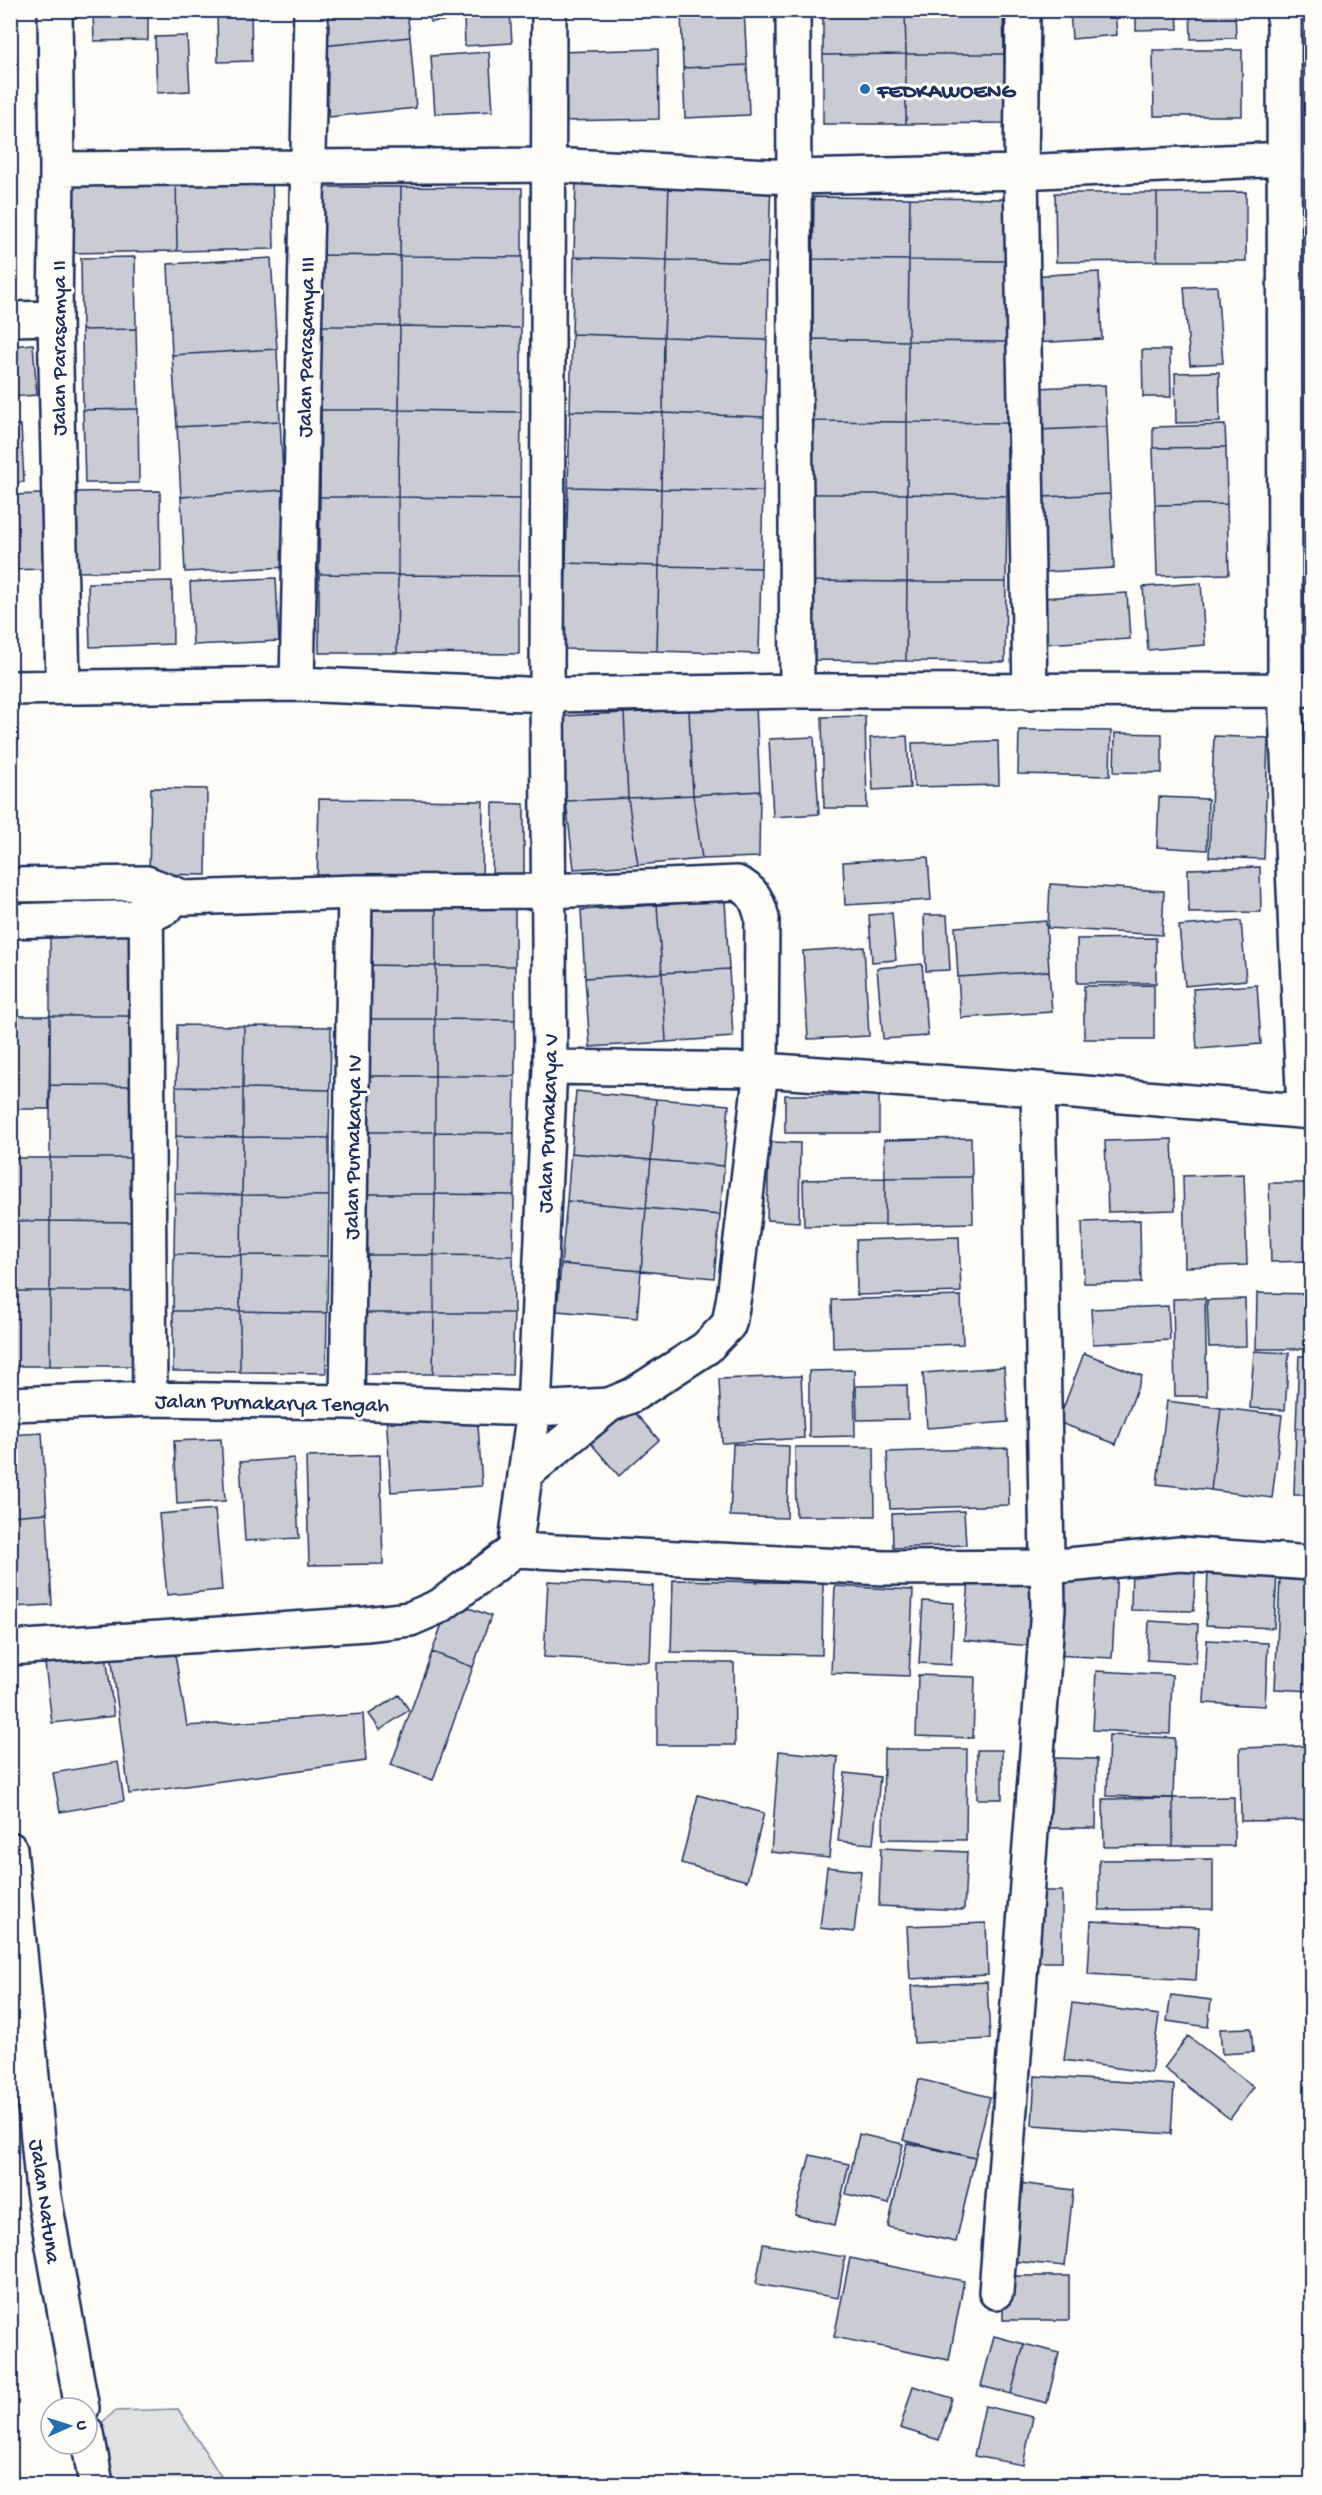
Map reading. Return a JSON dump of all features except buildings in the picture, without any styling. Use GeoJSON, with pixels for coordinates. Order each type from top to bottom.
{"type":"FeatureCollection","features":[{"type":"Feature","properties":{"kind":"street","name":"Jalan Parasamya II"},"geometry":{"type":"LineString","coordinates":[[56,10],[55,318],[63,686]]}},
{"type":"Feature","properties":{"kind":"street","name":"Jalan Parasamya III"},"geometry":{"type":"LineString","coordinates":[[297,684],[311,10]]}},
{"type":"Feature","properties":{"kind":"street","name":"Jalan Purnakarya V"},"geometry":{"type":"LineString","coordinates":[[515,1550],[534,1409],[550,1067],[548,891],[549,10]]}},
{"type":"Feature","properties":{"kind":"street"},"geometry":{"type":"LineString","coordinates":[[793,10],[792,177],[797,691]]}},
{"type":"Feature","properties":{"kind":"street"},"geometry":{"type":"LineString","coordinates":[[1023,10],[1021,172],[1030,692]]}},
{"type":"Feature","properties":{"kind":"street"},"geometry":{"type":"LineString","coordinates":[[550,1067],[761,1071],[1038,1089],[1307,1112],[1284,159],[1284,10]]}},
{"type":"Feature","properties":{"kind":"street"},"geometry":{"type":"LineString","coordinates":[[57,169],[549,165],[792,177],[1021,172],[1284,159]]}},
{"type":"Feature","properties":{"kind":"street"},"geometry":{"type":"LineString","coordinates":[[10,319],[55,318]]}},
{"type":"Feature","properties":{"kind":"street"},"geometry":{"type":"LineString","coordinates":[[10,688],[297,684],[548,694],[1298,690]]}},
{"type":"Feature","properties":{"kind":"street"},"geometry":{"type":"LineString","coordinates":[[10,885],[146,884],[185,898],[355,891],[548,891],[737,883],[750,888],[762,918],[761,1071],[729,1324],[706,1348],[686,1363],[633,1395],[609,1405],[525,1474]]}},
{"type":"Feature","properties":{"kind":"street"},"geometry":{"type":"LineString","coordinates":[[146,884],[150,1399]]}},
{"type":"Feature","properties":{"kind":"street","name":"Jalan Purnakarya IV"},"geometry":{"type":"LineString","coordinates":[[347,1402],[355,891]]}},
{"type":"Feature","properties":{"kind":"street"},"geometry":{"type":"LineString","coordinates":[[10,921],[147,917],[185,898]]}},
{"type":"Feature","properties":{"kind":"street"},"geometry":{"type":"LineString","coordinates":[[996,2292],[1048,1608],[1038,1089]]}},
{"type":"Feature","properties":{"kind":"street","name":"Jalan Purnakarya Tengah"},"geometry":{"type":"LineString","coordinates":[[10,1404],[150,1399],[347,1402],[534,1409],[609,1405]]}},
{"type":"Feature","properties":{"kind":"street"},"geometry":{"type":"LineString","coordinates":[[10,1648],[366,1624],[410,1618],[440,1606],[515,1550],[885,1568],[1048,1567],[1180,1554],[1311,1563]]}},
{"type":"Feature","properties":{"kind":"street","name":"Jalan Natuna"},"geometry":{"type":"LineString","coordinates":[[10,1849],[43,2191],[80,2396]]}},
{"type":"Feature","properties":{"kind":"street"},"geometry":{"type":"LineString","coordinates":[[91,2456],[96,2484]]}},
{"type":"Feature","properties":{"kind":"shaded area"},"geometry":{"type":"Polygon","coordinates":[[[178,2409],[226,2484],[80,2484],[84,2456],[99,2456],[99,2425],[115,2411],[178,2409]]]}},
{"type":"Feature","properties":{"kind":"place","name":"FEDKAWOENG"},"geometry":{"type":"Point","coordinates":[865,89]}}]}
